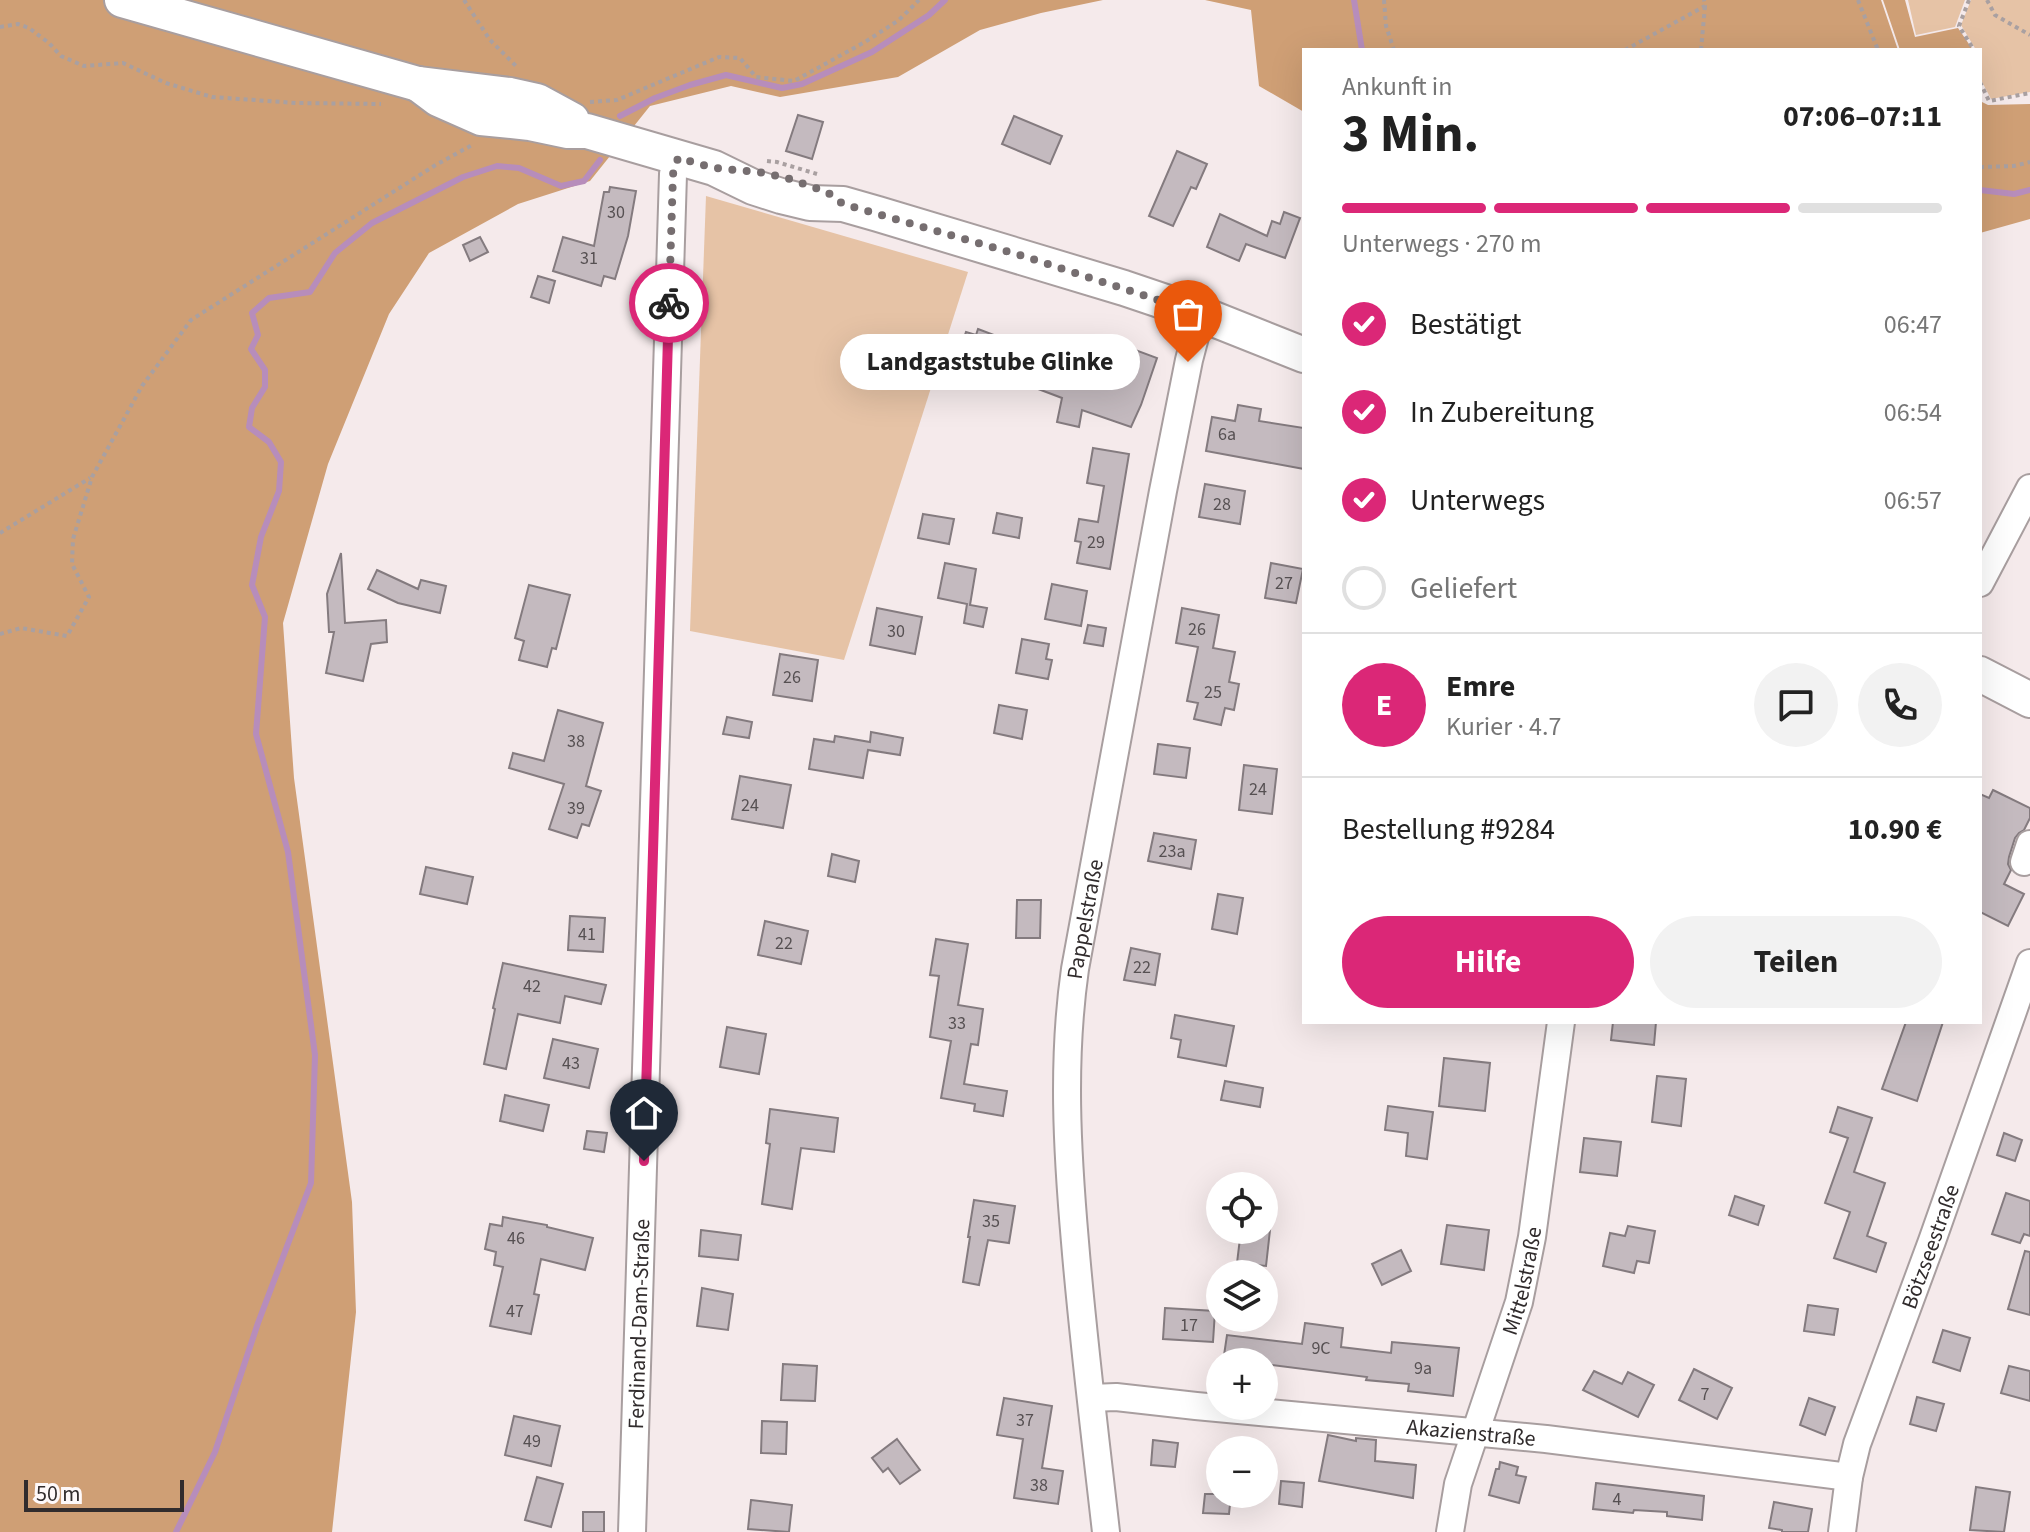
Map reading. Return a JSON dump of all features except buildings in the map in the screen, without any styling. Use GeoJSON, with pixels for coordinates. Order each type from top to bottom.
{"type":"FeatureCollection","features":[{"type":"Feature","properties":{"kind":"main road"},"geometry":{"type":"LineString","coordinates":[[122,0],[404,94],[510,95],[537,101],[565,115],[583,117],[628,143],[714,168],[753,187],[810,203],[843,204],[1020,255],[1201,314],[1302,354]]}},
{"type":"Feature","properties":{"kind":"main road"},"geometry":{"type":"LineString","coordinates":[[1982,675],[2030,700]]}},
{"type":"Feature","properties":{"kind":"main road"},"geometry":{"type":"LineString","coordinates":[[1982,696],[2030,721]]}},
{"type":"Feature","properties":{"kind":"street","name":"Ferdinand-Dam-Straße"},"geometry":{"type":"LineString","coordinates":[[632,1532],[666,377],[673,174],[678,158]]}},
{"type":"Feature","properties":{"kind":"street","name":"Pappelstraße"},"geometry":{"type":"LineString","coordinates":[[1106,1532],[1068,1166],[1066,1118],[1070,1003],[1163,491],[1201,314]]}},
{"type":"Feature","properties":{"kind":"street"},"geometry":{"type":"LineString","coordinates":[[1982,579],[2030,488]]}},
{"type":"Feature","properties":{"kind":"street","name":"Bötzseestraße"},"geometry":{"type":"LineString","coordinates":[[1842,1532],[1857,1444],[2030,963]]}},
{"type":"Feature","properties":{"kind":"street","name":"Mittelstraße"},"geometry":{"type":"LineString","coordinates":[[1450,1532],[1458,1484],[1522,1289],[1561,1024]]}},
{"type":"Feature","properties":{"kind":"street","name":"Akazienstraße"},"geometry":{"type":"LineString","coordinates":[[1091,1398],[1116,1397],[1546,1439],[1849,1477]]}},
{"type":"Feature","properties":{"kind":"path"},"geometry":{"type":"LineString","coordinates":[[464,0],[490,40],[519,70]]}},
{"type":"Feature","properties":{"kind":"path"},"geometry":{"type":"LineString","coordinates":[[583,117],[719,57],[740,58],[756,77],[794,81],[899,20],[919,0]]}},
{"type":"Feature","properties":{"kind":"path"},"geometry":{"type":"LineString","coordinates":[[1384,0],[1386,26],[1393,48]]}},
{"type":"Feature","properties":{"kind":"path"},"geometry":{"type":"LineString","coordinates":[[1858,0],[1877,48]]}},
{"type":"Feature","properties":{"kind":"path"},"geometry":{"type":"LineString","coordinates":[[1969,0],[1959,26],[1973,48]]}},
{"type":"Feature","properties":{"kind":"path"},"geometry":{"type":"LineString","coordinates":[[1987,0],[1995,15],[2030,35]]}},
{"type":"Feature","properties":{"kind":"path"},"geometry":{"type":"LineString","coordinates":[[1628,48],[1705,3]]}},
{"type":"Feature","properties":{"kind":"path"},"geometry":{"type":"LineString","coordinates":[[1701,48],[1705,3]]}},
{"type":"Feature","properties":{"kind":"path"},"geometry":{"type":"LineString","coordinates":[[0,27],[18,24],[29,28],[61,56],[84,66],[123,63],[166,83],[212,97],[296,103],[404,94]]}},
{"type":"Feature","properties":{"kind":"path"},"geometry":{"type":"LineString","coordinates":[[1982,86],[1989,101],[2030,93]]}},
{"type":"Feature","properties":{"kind":"path"},"geometry":{"type":"LineString","coordinates":[[0,634],[21,628],[67,636],[89,597],[72,564],[73,539],[92,477],[142,386],[191,320],[434,166],[473,145]]}},
{"type":"Feature","properties":{"kind":"path"},"geometry":{"type":"LineString","coordinates":[[1982,167],[2030,162]]}},
{"type":"Feature","properties":{"kind":"path"},"geometry":{"type":"LineString","coordinates":[[0,533],[92,477]]}},
{"type":"Feature","properties":{"kind":"shaded area"},"geometry":{"type":"Polygon","coordinates":[[[0,0],[1103,0],[980,30],[898,77],[780,97],[731,86],[650,106],[590,181],[518,204],[429,253],[389,314],[328,464],[283,623],[294,778],[352,1202],[356,1312],[332,1532],[0,1532],[0,0]]]}},
{"type":"Feature","properties":{"kind":"shaded area"},"geometry":{"type":"Polygon","coordinates":[[[1205,0],[1881,0],[1897,48],[1302,48],[1302,111],[1259,86],[1251,10],[1205,0]]]}},
{"type":"Feature","properties":{"kind":"shaded area"},"geometry":{"type":"Polygon","coordinates":[[[1883,0],[1905,0],[1915,37],[1958,28],[1972,48],[1899,48],[1883,0]]]}},
{"type":"Feature","properties":{"kind":"shaded area"},"geometry":{"type":"Polygon","coordinates":[[[1908,0],[1965,0],[1955,27],[1916,35],[1908,0]]]}},
{"type":"Feature","properties":{"kind":"shaded area"},"geometry":{"type":"Polygon","coordinates":[[[1971,0],[2030,0],[2030,92],[1991,99],[1982,82],[1982,48],[1975,48],[1961,25],[1971,0]]]}},
{"type":"Feature","properties":{"kind":"shaded area"},"geometry":{"type":"Polygon","coordinates":[[[1982,102],[1988,105],[2030,104],[2030,219],[1982,232],[1982,102]]]}},
{"type":"Feature","properties":{"kind":"shaded area"},"geometry":{"type":"Polygon","coordinates":[[[706,196],[968,272],[844,660],[690,631],[706,196]]]}},
{"type":"Feature","properties":{"kind":"waterway"},"geometry":{"type":"LineString","coordinates":[[620,116],[655,98],[726,75],[782,88],[802,84],[872,52],[929,15],[945,0]]}},
{"type":"Feature","properties":{"kind":"waterway"},"geometry":{"type":"LineString","coordinates":[[1354,0],[1362,48]]}},
{"type":"Feature","properties":{"kind":"waterway"},"geometry":{"type":"LineString","coordinates":[[176,1532],[215,1452],[258,1323],[311,1183],[315,1055],[288,852],[256,734],[265,617],[252,585],[261,537],[279,491],[281,462],[269,442],[249,427],[252,408],[265,387],[265,370],[251,349],[258,335],[252,313],[269,298],[310,292],[335,253],[372,223],[463,177],[497,166],[519,168],[561,186],[584,181],[600,160]]}},
{"type":"Feature","properties":{"kind":"waterway"},"geometry":{"type":"LineString","coordinates":[[1982,190],[2014,194],[2030,190]]}},
{"type":"Feature","properties":{"kind":"way so far"},"geometry":{"type":"LineString","coordinates":[[669,303],[673,174],[678,158],[714,168],[787,178],[827,192],[843,204],[1020,255],[1201,314],[1188,362]]}},
{"type":"Feature","properties":{"kind":"place","name":"Landgaststube Glinke"},"geometry":{"type":"Point","coordinates":[1188,362]}},
{"type":"Feature","properties":{"kind":"route"},"geometry":{"type":"LineString","coordinates":[[644,1161],[669,303]]}}]}
